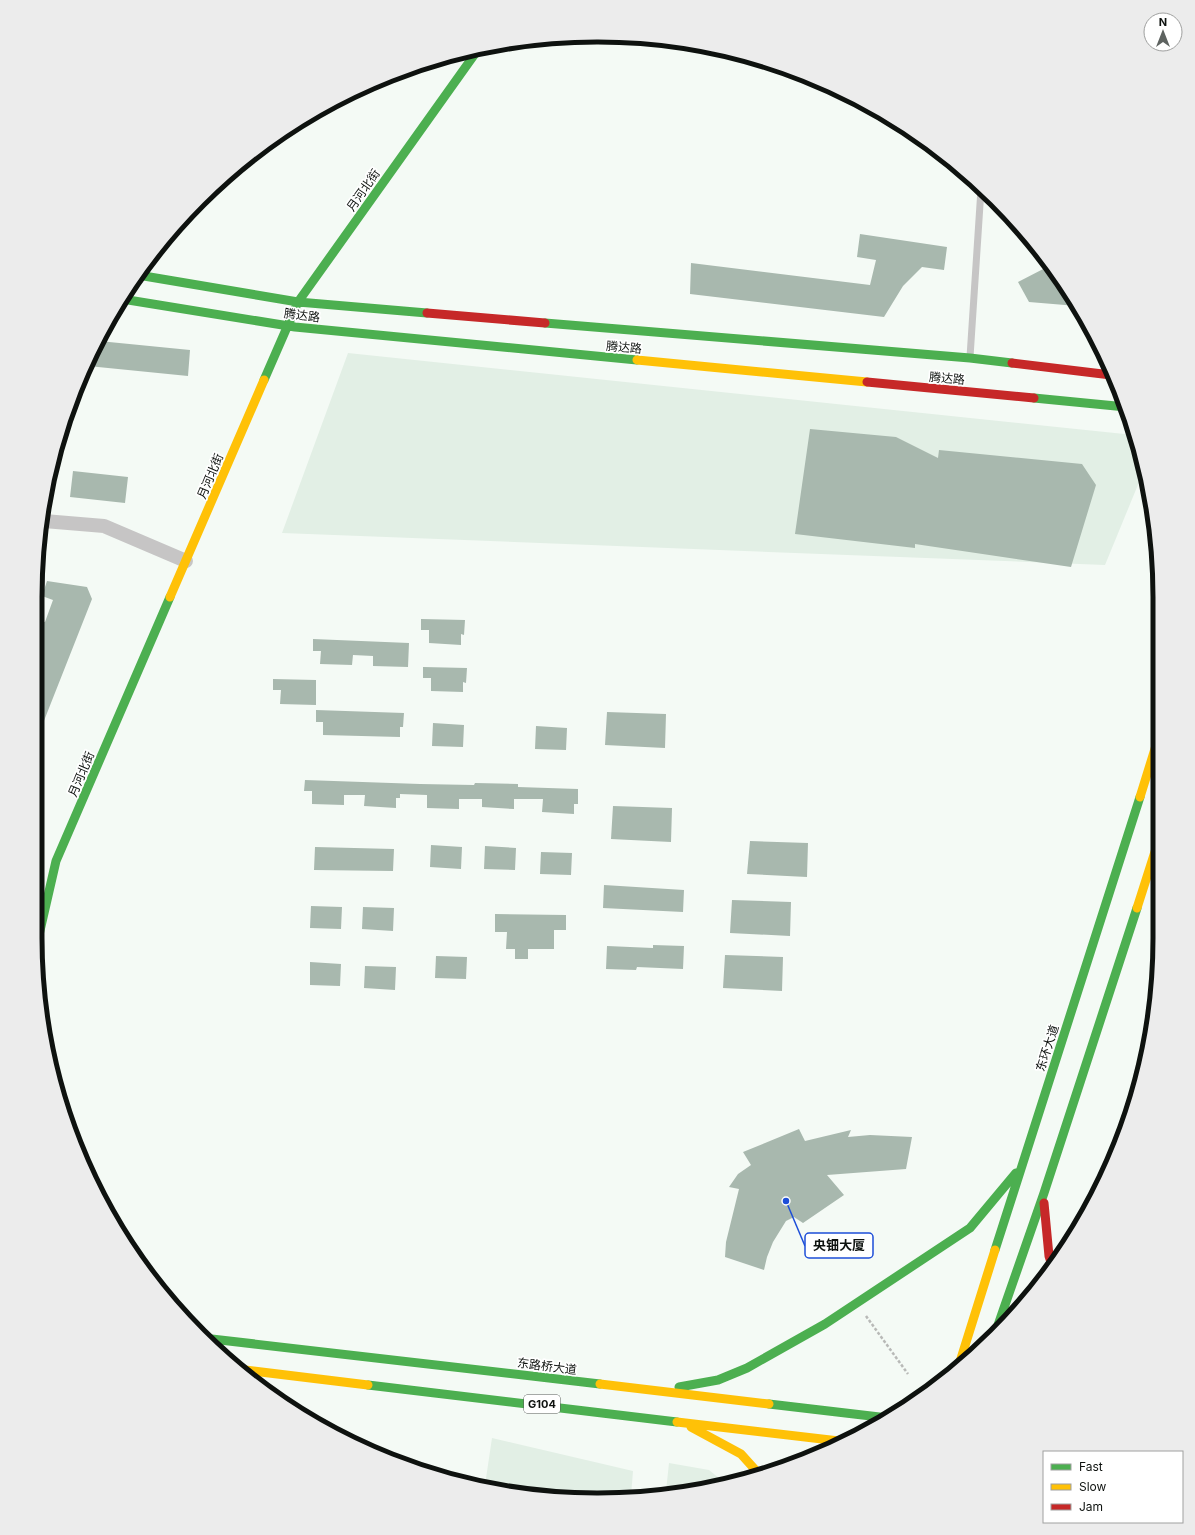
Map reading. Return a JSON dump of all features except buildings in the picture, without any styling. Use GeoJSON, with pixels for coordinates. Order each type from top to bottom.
{"type":"FeatureCollection","features":[{"type":"Feature","properties":{"kind":"main road","name":"月河北街"},"geometry":{"type":"LineString","coordinates":[[42,922],[56,861],[298,302],[473,57]]}},
{"type":"Feature","properties":{"kind":"main road","name":"腾达路"},"geometry":{"type":"LineString","coordinates":[[145,276],[298,302],[970,358],[1106,373]]}},
{"type":"Feature","properties":{"kind":"main road","name":"腾达路"},"geometry":{"type":"LineString","coordinates":[[129,300],[288,326],[1119,406]]}},
{"type":"Feature","properties":{"kind":"main road","name":"东环大道"},"geometry":{"type":"LineString","coordinates":[[961,1357],[1153,755]]}},
{"type":"Feature","properties":{"kind":"main road"},"geometry":{"type":"LineString","coordinates":[[1000,1320],[1044,1193],[1153,858]]}},
{"type":"Feature","properties":{"kind":"main road"},"geometry":{"type":"LineString","coordinates":[[658,1391],[718,1380],[747,1368],[825,1324],[970,1228],[1023,1164]]}},
{"type":"Feature","properties":{"kind":"main road"},"geometry":{"type":"LineString","coordinates":[[1044,1193],[1048,1256],[1050,1259]]}},
{"type":"Feature","properties":{"kind":"main road","name":"东路桥大道"},"geometry":{"type":"LineString","coordinates":[[215,1339],[878,1417]]}},
{"type":"Feature","properties":{"kind":"main road","name":"G104"},"geometry":{"type":"LineString","coordinates":[[250,1371],[678,1420],[834,1440]]}},
{"type":"Feature","properties":{"kind":"main road"},"geometry":{"type":"LineString","coordinates":[[678,1420],[741,1454],[755,1470]]}},
{"type":"Feature","properties":{"kind":"street"},"geometry":{"type":"LineString","coordinates":[[48,521],[104,526],[186,561]]}},
{"type":"Feature","properties":{"kind":"lane"},"geometry":{"type":"LineString","coordinates":[[970,358],[981,196]]}},
{"type":"Feature","properties":{"kind":"path"},"geometry":{"type":"LineString","coordinates":[[865,1314],[908,1374]]}},
{"type":"Feature","properties":{"kind":"shaded area"},"geometry":{"type":"Polygon","coordinates":[[[348,353],[1128,434],[1140,480],[1105,565],[282,533],[348,353]]]}},
{"type":"Feature","properties":{"kind":"shaded area"},"geometry":{"type":"Polygon","coordinates":[[[492,1438],[633,1471],[631,1492],[561,1492],[486,1481],[492,1438]]]}},
{"type":"Feature","properties":{"kind":"shaded area"},"geometry":{"type":"Polygon","coordinates":[[[669,1463],[709,1470],[720,1479],[706,1482],[666,1488],[669,1463]]]}},
{"type":"Feature","properties":{"kind":"traffic: fast"},"geometry":{"type":"LineString","coordinates":[[264,380],[298,302],[473,57]]}},
{"type":"Feature","properties":{"kind":"traffic: fast"},"geometry":{"type":"LineString","coordinates":[[145,276],[298,302],[427,313]]}},
{"type":"Feature","properties":{"kind":"traffic: fast"},"geometry":{"type":"LineString","coordinates":[[129,300],[295,327],[637,360]]}},
{"type":"Feature","properties":{"kind":"traffic: fast"},"geometry":{"type":"LineString","coordinates":[[545,323],[970,358],[1012,363]]}},
{"type":"Feature","properties":{"kind":"traffic: fast"},"geometry":{"type":"LineString","coordinates":[[1034,398],[1119,406]]}},
{"type":"Feature","properties":{"kind":"traffic: fast"},"geometry":{"type":"LineString","coordinates":[[42,922],[56,861],[170,597]]}},
{"type":"Feature","properties":{"kind":"traffic: fast"},"geometry":{"type":"LineString","coordinates":[[995,1250],[1140,797]]}},
{"type":"Feature","properties":{"kind":"traffic: fast"},"geometry":{"type":"LineString","coordinates":[[1000,1320],[1044,1193],[1137,908]]}},
{"type":"Feature","properties":{"kind":"traffic: fast"},"geometry":{"type":"LineString","coordinates":[[679,1387],[718,1380],[747,1368],[825,1324],[970,1228],[1016,1173]]}},
{"type":"Feature","properties":{"kind":"traffic: fast"},"geometry":{"type":"LineString","coordinates":[[215,1339],[600,1384]]}},
{"type":"Feature","properties":{"kind":"traffic: fast"},"geometry":{"type":"LineString","coordinates":[[368,1385],[677,1422]]}},
{"type":"Feature","properties":{"kind":"traffic: fast"},"geometry":{"type":"LineString","coordinates":[[769,1404],[878,1417]]}},
{"type":"Feature","properties":{"kind":"traffic: slow"},"geometry":{"type":"LineString","coordinates":[[637,360],[867,382]]}},
{"type":"Feature","properties":{"kind":"traffic: slow"},"geometry":{"type":"LineString","coordinates":[[170,597],[264,380]]}},
{"type":"Feature","properties":{"kind":"traffic: slow"},"geometry":{"type":"LineString","coordinates":[[1140,797],[1153,755]]}},
{"type":"Feature","properties":{"kind":"traffic: slow"},"geometry":{"type":"LineString","coordinates":[[1137,908],[1153,858]]}},
{"type":"Feature","properties":{"kind":"traffic: slow"},"geometry":{"type":"LineString","coordinates":[[961,1357],[995,1250]]}},
{"type":"Feature","properties":{"kind":"traffic: slow"},"geometry":{"type":"LineString","coordinates":[[250,1371],[368,1385]]}},
{"type":"Feature","properties":{"kind":"traffic: slow"},"geometry":{"type":"LineString","coordinates":[[600,1384],[769,1404]]}},
{"type":"Feature","properties":{"kind":"traffic: slow"},"geometry":{"type":"LineString","coordinates":[[677,1422],[833,1440]]}},
{"type":"Feature","properties":{"kind":"traffic: slow"},"geometry":{"type":"LineString","coordinates":[[691,1427],[741,1454],[755,1470]]}},
{"type":"Feature","properties":{"kind":"traffic: jam"},"geometry":{"type":"LineString","coordinates":[[427,313],[545,323]]}},
{"type":"Feature","properties":{"kind":"traffic: jam"},"geometry":{"type":"LineString","coordinates":[[1012,363],[1106,374]]}},
{"type":"Feature","properties":{"kind":"traffic: jam"},"geometry":{"type":"LineString","coordinates":[[867,382],[1034,398]]}},
{"type":"Feature","properties":{"kind":"traffic: jam"},"geometry":{"type":"LineString","coordinates":[[1044,1203],[1050,1259]]}},
{"type":"Feature","properties":{"kind":"place","name":"央钿大厦"},"geometry":{"type":"Point","coordinates":[786,1201]}}]}
